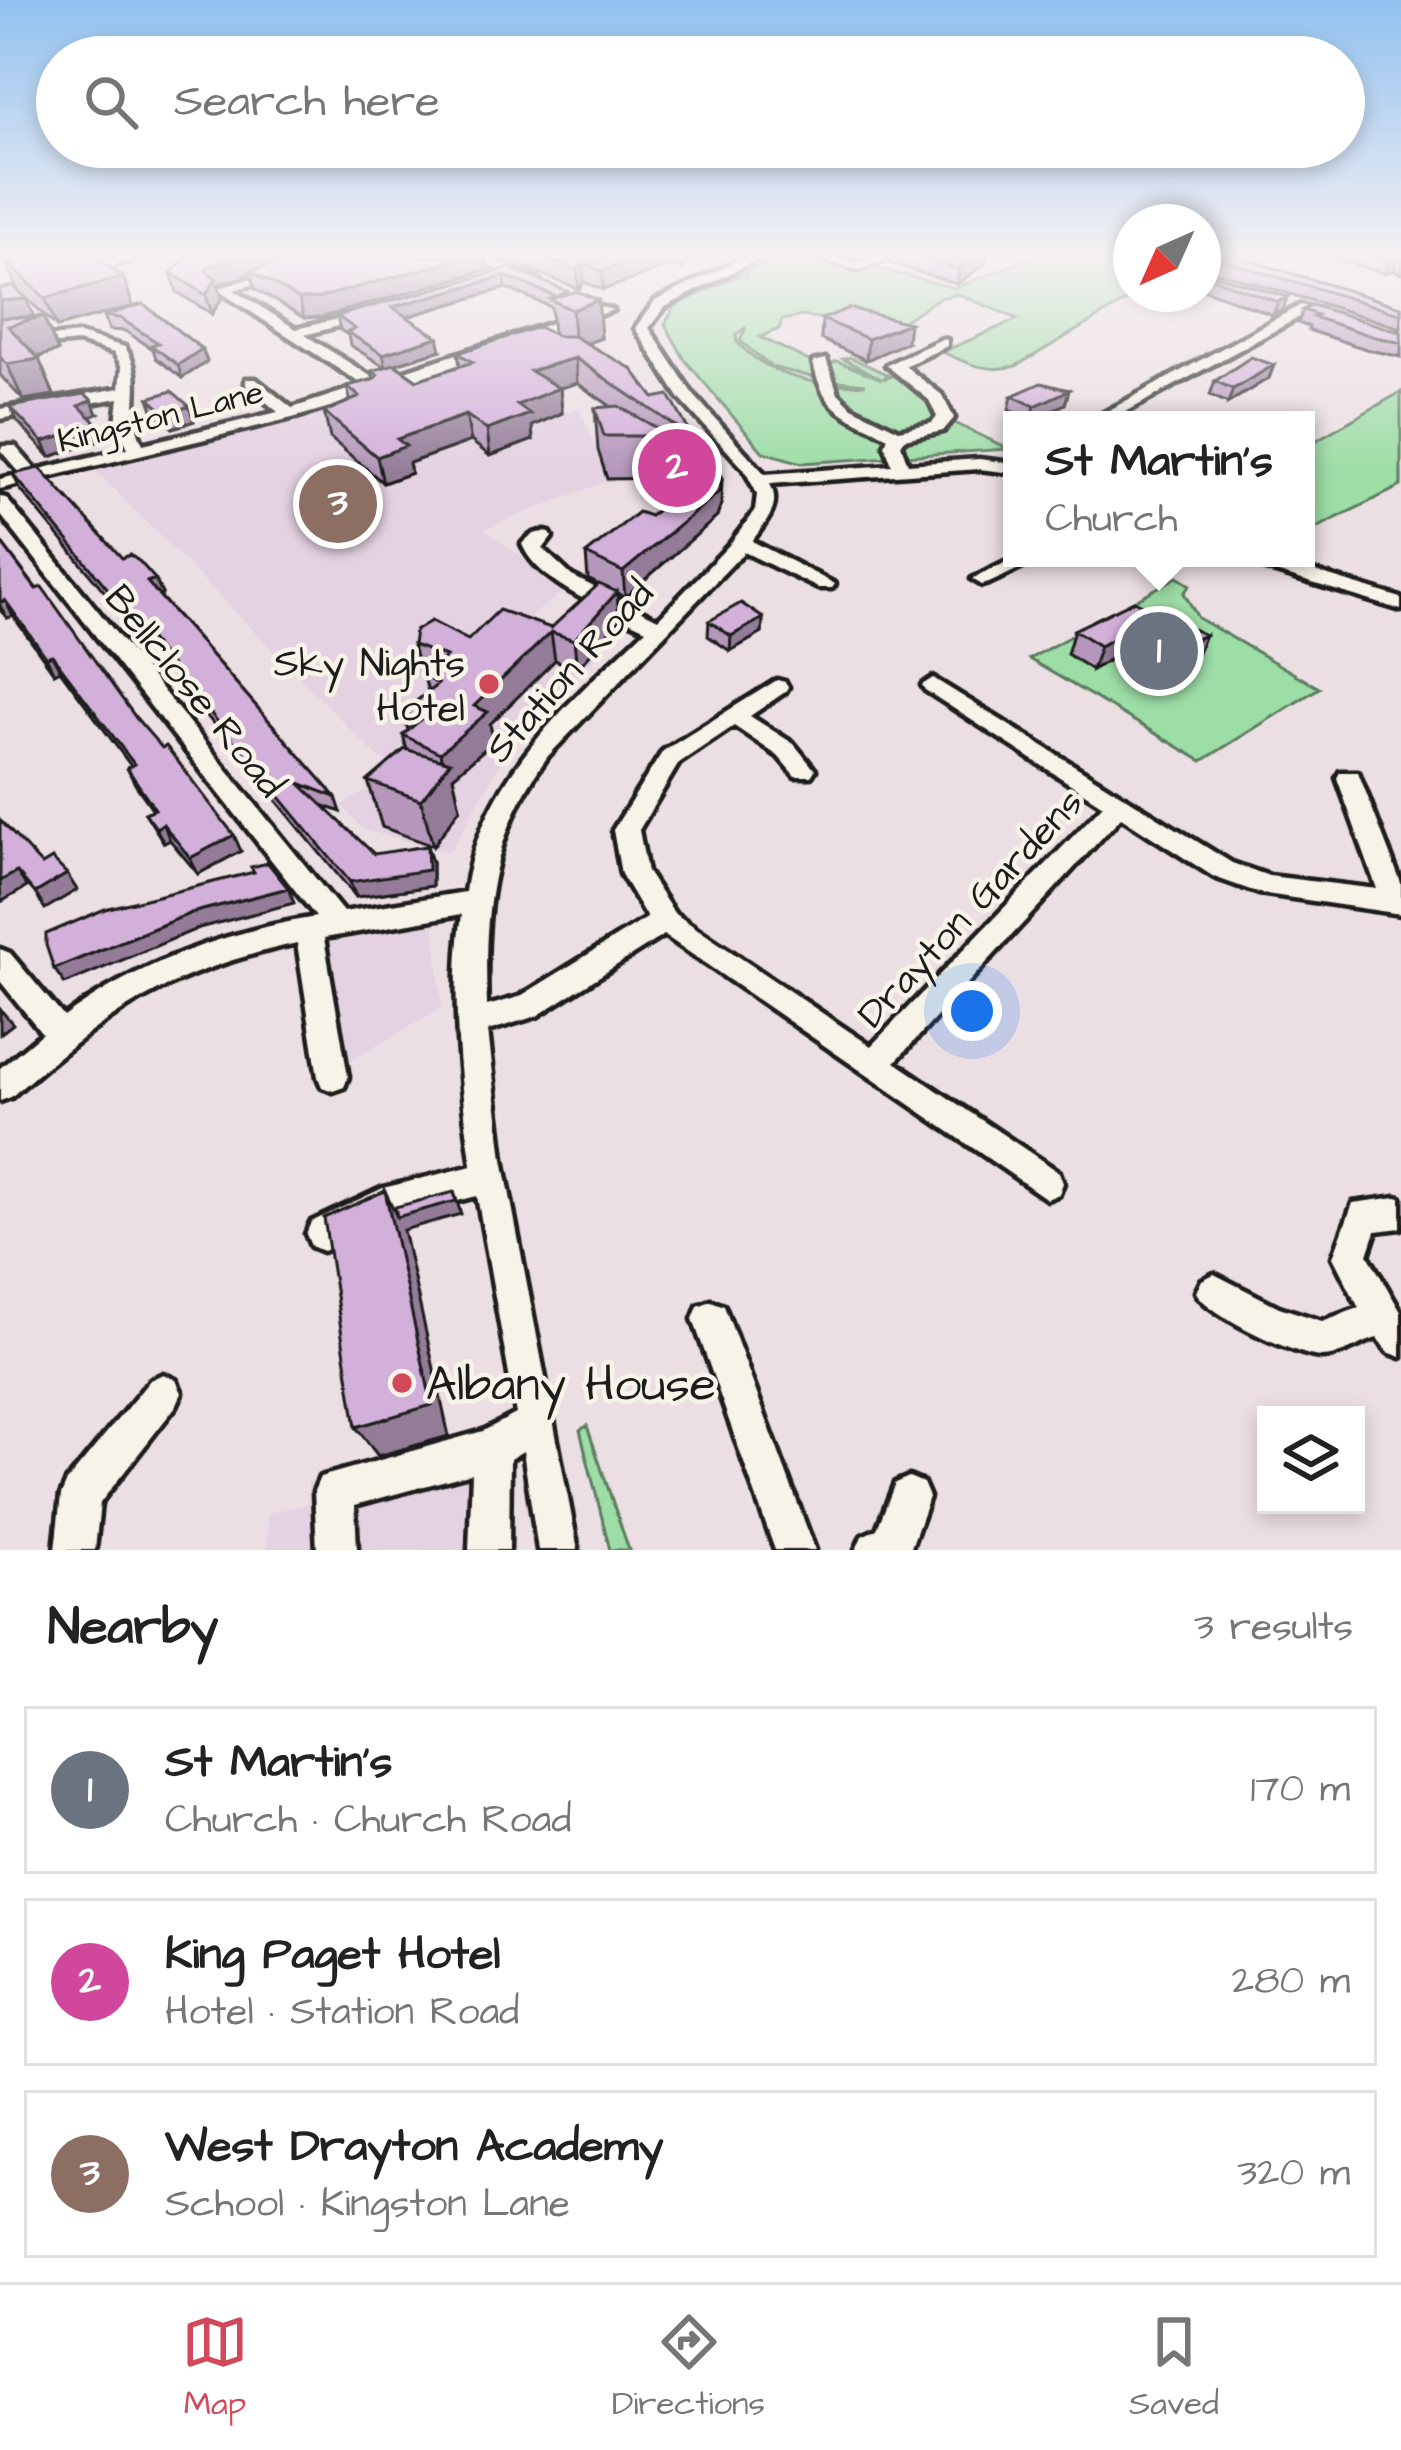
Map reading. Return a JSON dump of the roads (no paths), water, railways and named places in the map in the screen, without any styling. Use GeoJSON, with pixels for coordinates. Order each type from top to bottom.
{"type":"FeatureCollection","features":[{"type":"Feature","properties":{"kind":"street"},"geometry":{"type":"LineString","coordinates":[[79,338],[90,328]]}},
{"type":"Feature","properties":{"kind":"street"},"geometry":{"type":"LineString","coordinates":[[284,328],[378,388]]}},
{"type":"Feature","properties":{"kind":"street"},"geometry":{"type":"LineString","coordinates":[[293,334],[314,328]]}},
{"type":"Feature","properties":{"kind":"street","name":"Kingston Lane"},"geometry":{"type":"LineString","coordinates":[[0,484],[290,414],[551,328]]}},
{"type":"Feature","properties":{"kind":"street"},"geometry":{"type":"LineString","coordinates":[[642,328],[686,396],[759,479],[1003,468]]}},
{"type":"Feature","properties":{"kind":"street"},"geometry":{"type":"LineString","coordinates":[[1116,411],[1268,328]]}},
{"type":"Feature","properties":{"kind":"street"},"geometry":{"type":"LineString","coordinates":[[531,335],[549,345]]}},
{"type":"Feature","properties":{"kind":"street"},"geometry":{"type":"LineString","coordinates":[[0,346],[79,338],[110,344],[128,357],[124,423],[139,452]]}},
{"type":"Feature","properties":{"kind":"street"},"geometry":{"type":"LineString","coordinates":[[821,362],[826,394],[897,435],[946,420],[936,398],[894,366],[942,343]]}},
{"type":"Feature","properties":{"kind":"street"},"geometry":{"type":"LineString","coordinates":[[251,382],[290,414]]}},
{"type":"Feature","properties":{"kind":"street"},"geometry":{"type":"LineString","coordinates":[[0,413],[125,392]]}},
{"type":"Feature","properties":{"kind":"street"},"geometry":{"type":"LineString","coordinates":[[897,435],[893,445],[902,470]]}},
{"type":"Feature","properties":{"kind":"street"},"geometry":{"type":"LineString","coordinates":[[9,450],[32,476]]}},
{"type":"Feature","properties":{"kind":"street","name":"Station Road"},"geometry":{"type":"LineString","coordinates":[[558,1550],[506,1289],[475,1022],[476,901],[486,840],[514,784],[572,712],[764,511],[759,479]]}},
{"type":"Feature","properties":{"kind":"street","name":"Bellclose Road"},"geometry":{"type":"LineString","coordinates":[[0,502],[322,926]]}},
{"type":"Feature","properties":{"kind":"street"},"geometry":{"type":"LineString","coordinates":[[543,537],[532,544],[534,551],[565,580],[658,627]]}},
{"type":"Feature","properties":{"kind":"street"},"geometry":{"type":"LineString","coordinates":[[739,542],[825,584]]}},
{"type":"Feature","properties":{"kind":"street"},"geometry":{"type":"LineString","coordinates":[[982,579],[1011,567]]}},
{"type":"Feature","properties":{"kind":"street"},"geometry":{"type":"LineString","coordinates":[[1265,567],[1280,576],[1401,604]]}},
{"type":"Feature","properties":{"kind":"street","name":"Drayton Gardens"},"geometry":{"type":"LineString","coordinates":[[933,685],[1246,880],[1398,902],[1349,778]]}},
{"type":"Feature","properties":{"kind":"street"},"geometry":{"type":"LineString","coordinates":[[475,1022],[527,1007],[664,921],[634,874],[626,830],[671,757],[778,687]]}},
{"type":"Feature","properties":{"kind":"street"},"geometry":{"type":"LineString","coordinates":[[734,716],[786,750],[802,770]]}},
{"type":"Feature","properties":{"kind":"street","name":"Drayton Gardens"},"geometry":{"type":"LineString","coordinates":[[874,1064],[1119,804]]}},
{"type":"Feature","properties":{"kind":"street"},"geometry":{"type":"LineString","coordinates":[[0,1087],[61,1035],[146,982],[322,926],[476,901]]}},
{"type":"Feature","properties":{"kind":"street","name":"Drayton Gardens"},"geometry":{"type":"LineString","coordinates":[[664,921],[1047,1183]]}},
{"type":"Feature","properties":{"kind":"street"},"geometry":{"type":"LineString","coordinates":[[322,926],[333,1077]]}},
{"type":"Feature","properties":{"kind":"street"},"geometry":{"type":"LineString","coordinates":[[0,961],[61,1035]]}},
{"type":"Feature","properties":{"kind":"street"},"geometry":{"type":"LineString","coordinates":[[323,1234],[383,1204],[491,1177]]}},
{"type":"Feature","properties":{"kind":"street"},"geometry":{"type":"LineString","coordinates":[[1214,1292],[1273,1323],[1322,1339],[1392,1329],[1350,1257],[1365,1215],[1397,1213]]}},
{"type":"Feature","properties":{"kind":"street"},"geometry":{"type":"LineString","coordinates":[[711,1319],[795,1550]]}},
{"type":"Feature","properties":{"kind":"street"},"geometry":{"type":"LineString","coordinates":[[76,1550],[81,1495],[163,1394]]}},
{"type":"Feature","properties":{"kind":"street"},"geometry":{"type":"LineString","coordinates":[[337,1550],[334,1491],[489,1449],[535,1424]]}},
{"type":"Feature","properties":{"kind":"street"},"geometry":{"type":"LineString","coordinates":[[489,1449],[496,1486],[485,1518],[489,1550]]}},
{"type":"Feature","properties":{"kind":"street"},"geometry":{"type":"LineString","coordinates":[[876,1550],[891,1546],[909,1497]]}},
{"type":"Feature","properties":{"kind":"place","name":"King Paget Hotel"},"geometry":{"type":"Point","coordinates":[677,468]}},
{"type":"Feature","properties":{"kind":"place","name":"West Drayton Academy"},"geometry":{"type":"Point","coordinates":[338,504]}},
{"type":"Feature","properties":{"kind":"place","name":"St Martin's"},"geometry":{"type":"Point","coordinates":[1159,651]}},
{"type":"Feature","properties":{"kind":"place","name":"Sky Nights Hotel"},"geometry":{"type":"Point","coordinates":[489,684]}},
{"type":"Feature","properties":{"kind":"place","name":"Albany House"},"geometry":{"type":"Point","coordinates":[402,1383]}}]}
